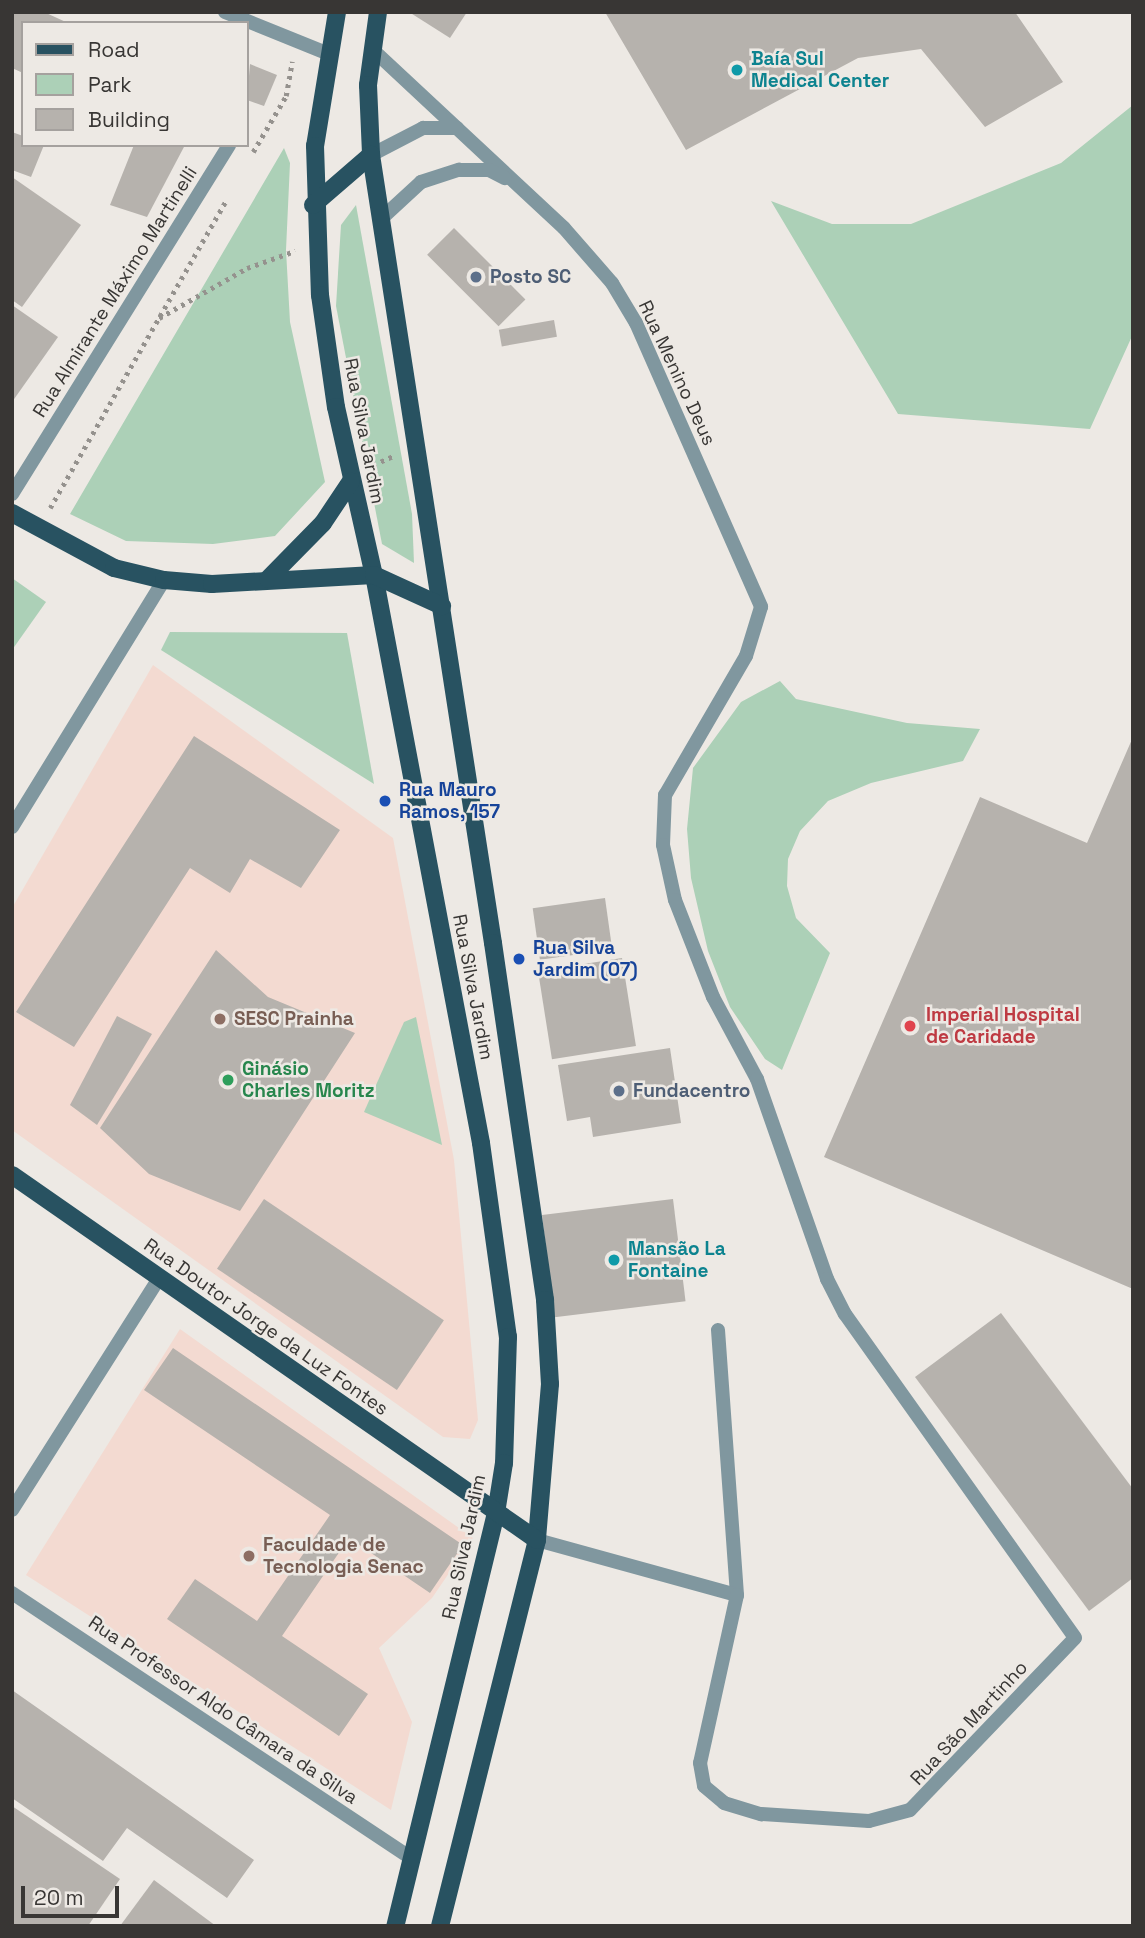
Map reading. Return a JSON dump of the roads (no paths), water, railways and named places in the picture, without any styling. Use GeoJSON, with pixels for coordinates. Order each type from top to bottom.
{"type":"FeatureCollection","features":[{"type":"Feature","properties":{"kind":"main road","name":"Rua Silva Jardim"},"geometry":{"type":"LineString","coordinates":[[337,12],[329,54],[313,205],[329,368],[351,481],[374,575],[498,1251],[508,1337],[504,1463],[496,1513],[395,1926]]}},
{"type":"Feature","properties":{"kind":"main road","name":"Rua Silva Jardim"},"geometry":{"type":"LineString","coordinates":[[378,12],[372,49],[367,118],[545,1300],[550,1397],[537,1539],[440,1926]]}},
{"type":"Feature","properties":{"kind":"main road"},"geometry":{"type":"LineString","coordinates":[[313,205],[372,155]]}},
{"type":"Feature","properties":{"kind":"main road"},"geometry":{"type":"LineString","coordinates":[[268,579],[317,531],[351,481]]}},
{"type":"Feature","properties":{"kind":"main road"},"geometry":{"type":"LineString","coordinates":[[12,513],[37,530],[114,568],[164,580],[374,575],[398,582],[442,606]]}},
{"type":"Feature","properties":{"kind":"main road","name":"Rua Doutor Jorge da Luz Fontes"},"geometry":{"type":"LineString","coordinates":[[12,1175],[537,1539]]}},
{"type":"Feature","properties":{"kind":"street"},"geometry":{"type":"LineString","coordinates":[[225,12],[247,21]]}},
{"type":"Feature","properties":{"kind":"street"},"geometry":{"type":"LineString","coordinates":[[248,21],[329,54]]}},
{"type":"Feature","properties":{"kind":"street","name":"Rua Menino Deus"},"geometry":{"type":"LineString","coordinates":[[372,49],[564,228],[618,293],[761,607],[746,656],[665,795],[663,845],[693,953],[774,1119],[822,1266],[845,1314],[1075,1638]]}},
{"type":"Feature","properties":{"kind":"street"},"geometry":{"type":"LineString","coordinates":[[372,155],[423,128],[457,128]]}},
{"type":"Feature","properties":{"kind":"street","name":"Rua Almirante Máximo Martinelli"},"geometry":{"type":"LineString","coordinates":[[12,494],[228,147]]}},
{"type":"Feature","properties":{"kind":"street","name":"Rua Menino Deus"},"geometry":{"type":"LineString","coordinates":[[382,218],[421,182],[459,170],[489,170],[516,183]]}},
{"type":"Feature","properties":{"kind":"street"},"geometry":{"type":"LineString","coordinates":[[12,827],[164,580]]}},
{"type":"Feature","properties":{"kind":"street"},"geometry":{"type":"LineString","coordinates":[[12,1510],[159,1278]]}},
{"type":"Feature","properties":{"kind":"street","name":"Rua São Martinho"},"geometry":{"type":"LineString","coordinates":[[718,1330],[737,1595],[700,1763],[704,1786],[724,1803],[761,1814],[869,1821],[910,1810],[1075,1638]]}},
{"type":"Feature","properties":{"kind":"street"},"geometry":{"type":"LineString","coordinates":[[537,1539],[737,1595]]}},
{"type":"Feature","properties":{"kind":"street","name":"Rua Professor Aldo Câmara da Silva"},"geometry":{"type":"LineString","coordinates":[[12,1593],[412,1859]]}},
{"type":"Feature","properties":{"kind":"place","name":"Baía Sul Medical Center"},"geometry":{"type":"Point","coordinates":[737,70]}},
{"type":"Feature","properties":{"kind":"place","name":"Posto SC"},"geometry":{"type":"Point","coordinates":[476,277]}},
{"type":"Feature","properties":{"kind":"place","name":"Rua Mauro Ramos, 157"},"geometry":{"type":"Point","coordinates":[385,801]}},
{"type":"Feature","properties":{"kind":"place","name":"Rua Silva Jardim (07)"},"geometry":{"type":"Point","coordinates":[519,959]}},
{"type":"Feature","properties":{"kind":"place","name":"SESC Prainha"},"geometry":{"type":"Point","coordinates":[220,1019]}},
{"type":"Feature","properties":{"kind":"place","name":"Imperial Hospital de Caridade"},"geometry":{"type":"Point","coordinates":[910,1026]}},
{"type":"Feature","properties":{"kind":"place","name":"Ginásio Charles Moritz"},"geometry":{"type":"Point","coordinates":[228,1080]}},
{"type":"Feature","properties":{"kind":"place","name":"Fundacentro"},"geometry":{"type":"Point","coordinates":[619,1091]}},
{"type":"Feature","properties":{"kind":"place","name":"Mansão La Fontaine"},"geometry":{"type":"Point","coordinates":[614,1260]}},
{"type":"Feature","properties":{"kind":"place","name":"Faculdade de Tecnologia Senac"},"geometry":{"type":"Point","coordinates":[249,1556]}}]}
